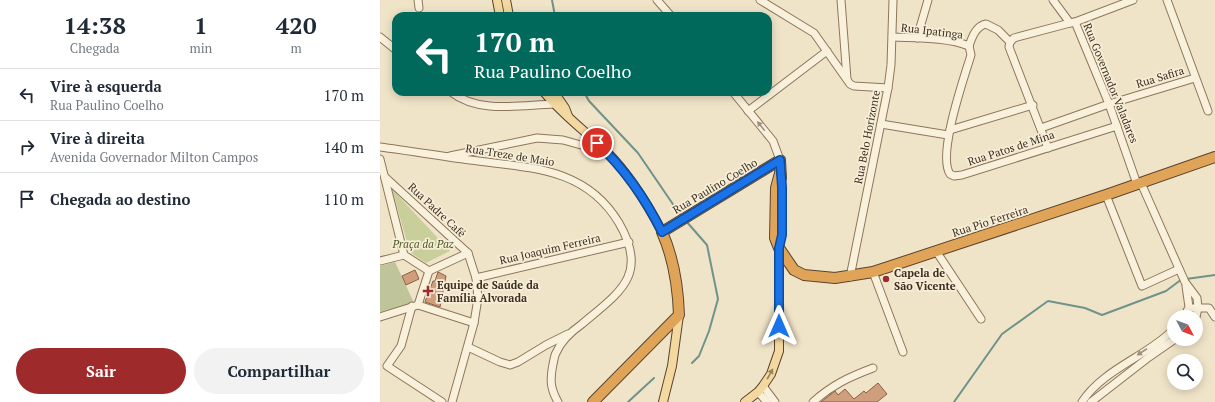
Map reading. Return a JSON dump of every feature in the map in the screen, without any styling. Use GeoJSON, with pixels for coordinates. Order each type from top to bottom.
{"type":"FeatureCollection","features":[{"type":"Feature","properties":{"kind":"highway","name":"Rua Pio Ferreira"},"geometry":{"type":"LineString","coordinates":[[779,248],[794,270],[804,275],[835,278],[874,272],[1215,157]]}},
{"type":"Feature","properties":{"kind":"highway"},"geometry":{"type":"LineString","coordinates":[[779,248],[782,235],[782,187],[780,160]]}},
{"type":"Feature","properties":{"kind":"highway","name":"Rua Paulino Coelho"},"geometry":{"type":"LineString","coordinates":[[662,232],[780,160]]}},
{"type":"Feature","properties":{"kind":"highway"},"geometry":{"type":"LineString","coordinates":[[593,402],[679,315],[678,291],[673,261],[662,232]]}},
{"type":"Feature","properties":{"kind":"main road"},"geometry":{"type":"LineString","coordinates":[[497,0],[499,12]]}},
{"type":"Feature","properties":{"kind":"main road"},"geometry":{"type":"LineString","coordinates":[[506,0],[508,12]]}},
{"type":"Feature","properties":{"kind":"main road"},"geometry":{"type":"LineString","coordinates":[[549,96],[557,102],[568,116],[607,152],[625,172],[646,202],[662,232]]}},
{"type":"Feature","properties":{"kind":"main road"},"geometry":{"type":"LineString","coordinates":[[555,96],[557,102]]}},
{"type":"Feature","properties":{"kind":"main road"},"geometry":{"type":"LineString","coordinates":[[745,402],[761,389],[771,374],[779,351],[779,248]]}},
{"type":"Feature","properties":{"kind":"main road"},"geometry":{"type":"LineString","coordinates":[[663,402],[672,366],[679,315]]}},
{"type":"Feature","properties":{"kind":"street"},"geometry":{"type":"LineString","coordinates":[[418,0],[419,8]]}},
{"type":"Feature","properties":{"kind":"street"},"geometry":{"type":"LineString","coordinates":[[657,0],[667,12]]}},
{"type":"Feature","properties":{"kind":"street"},"geometry":{"type":"LineString","coordinates":[[760,0],[814,33],[847,80],[854,86],[888,88]]}},
{"type":"Feature","properties":{"kind":"street"},"geometry":{"type":"LineString","coordinates":[[841,0],[847,80]]}},
{"type":"Feature","properties":{"kind":"street","name":"Rua Belo Horizonte"},"geometry":{"type":"LineString","coordinates":[[850,276],[888,88],[893,0]]}},
{"type":"Feature","properties":{"kind":"street"},"geometry":{"type":"LineString","coordinates":[[917,38],[928,0]]}},
{"type":"Feature","properties":{"kind":"street","name":"Rua Governador Valadares"},"geometry":{"type":"LineString","coordinates":[[1052,0],[1072,22],[1109,104],[1139,183],[1182,275]]}},
{"type":"Feature","properties":{"kind":"street"},"geometry":{"type":"LineString","coordinates":[[1048,148],[1033,105],[1009,47],[1010,42],[1014,38],[1072,22],[1133,0]]}},
{"type":"Feature","properties":{"kind":"street"},"geometry":{"type":"LineString","coordinates":[[1167,0],[1208,111]]}},
{"type":"Feature","properties":{"kind":"street"},"geometry":{"type":"LineString","coordinates":[[949,132],[971,55],[969,46],[974,34],[982,25],[986,24],[998,30],[1010,42]]}},
{"type":"Feature","properties":{"kind":"street"},"geometry":{"type":"LineString","coordinates":[[380,37],[392,47]]}},
{"type":"Feature","properties":{"kind":"street","name":"Rua Ipatinga"},"geometry":{"type":"LineString","coordinates":[[892,37],[917,38],[969,46]]}},
{"type":"Feature","properties":{"kind":"street"},"geometry":{"type":"LineString","coordinates":[[772,93],[826,51]]}},
{"type":"Feature","properties":{"kind":"street","name":"Rua Safira"},"geometry":{"type":"LineString","coordinates":[[1041,128],[1109,104],[1195,78]]}},
{"type":"Feature","properties":{"kind":"street"},"geometry":{"type":"LineString","coordinates":[[459,96],[471,102],[489,107],[557,102]]}},
{"type":"Feature","properties":{"kind":"street"},"geometry":{"type":"LineString","coordinates":[[736,96],[773,142],[780,160]]}},
{"type":"Feature","properties":{"kind":"street"},"geometry":{"type":"LineString","coordinates":[[748,111],[768,96]]}},
{"type":"Feature","properties":{"kind":"street"},"geometry":{"type":"LineString","coordinates":[[881,124],[949,132],[1033,105]]}},
{"type":"Feature","properties":{"kind":"street","name":"Rua Patos de Mina"},"geometry":{"type":"LineString","coordinates":[[949,132],[947,168],[950,174],[954,176],[1117,126]]}},
{"type":"Feature","properties":{"kind":"street"},"geometry":{"type":"LineString","coordinates":[[444,157],[537,138],[562,140],[607,152]]}},
{"type":"Feature","properties":{"kind":"street","name":"Rua Treze de Maio"},"geometry":{"type":"LineString","coordinates":[[380,147],[444,157],[549,170],[567,177],[591,190],[605,204],[618,222],[629,242],[631,259],[630,271],[626,284],[613,298],[569,334],[556,352],[550,380],[553,394],[558,402]]}},
{"type":"Feature","properties":{"kind":"street"},"geometry":{"type":"LineString","coordinates":[[380,159],[404,254],[429,271]]}},
{"type":"Feature","properties":{"kind":"street","name":"Rua Padre Café"},"geometry":{"type":"LineString","coordinates":[[385,177],[468,253],[476,278],[478,298],[474,323],[452,402]]}},
{"type":"Feature","properties":{"kind":"street"},"geometry":{"type":"LineString","coordinates":[[1106,195],[1142,286],[1182,275]]}},
{"type":"Feature","properties":{"kind":"street","name":"Rua Joaquim Ferreira"},"geometry":{"type":"LineString","coordinates":[[476,278],[629,242]]}},
{"type":"Feature","properties":{"kind":"street"},"geometry":{"type":"LineString","coordinates":[[936,251],[981,319]]}},
{"type":"Feature","properties":{"kind":"street"},"geometry":{"type":"LineString","coordinates":[[442,402],[387,366],[401,346],[429,271],[468,253]]}},
{"type":"Feature","properties":{"kind":"street"},"geometry":{"type":"LineString","coordinates":[[380,261],[404,254]]}},
{"type":"Feature","properties":{"kind":"street"},"geometry":{"type":"LineString","coordinates":[[874,272],[903,352]]}},
{"type":"Feature","properties":{"kind":"street"},"geometry":{"type":"LineString","coordinates":[[1182,275],[1189,299],[1188,310]]}},
{"type":"Feature","properties":{"kind":"street"},"geometry":{"type":"LineString","coordinates":[[1182,275],[1197,298],[1198,308]]}},
{"type":"Feature","properties":{"kind":"street"},"geometry":{"type":"LineString","coordinates":[[380,317],[415,306],[474,323]]}},
{"type":"Feature","properties":{"kind":"street"},"geometry":{"type":"LineString","coordinates":[[1189,307],[1209,308],[1215,317]]}},
{"type":"Feature","properties":{"kind":"street"},"geometry":{"type":"LineString","coordinates":[[468,347],[510,365],[569,334]]}},
{"type":"Feature","properties":{"kind":"street"},"geometry":{"type":"LineString","coordinates":[[1082,402],[1102,381],[1167,337]]}},
{"type":"Feature","properties":{"kind":"street"},"geometry":{"type":"LineString","coordinates":[[1091,402],[1167,345]]}},
{"type":"Feature","properties":{"kind":"street"},"geometry":{"type":"LineString","coordinates":[[813,402],[827,390],[845,379],[873,368]]}},
{"type":"Feature","properties":{"kind":"street"},"geometry":{"type":"LineString","coordinates":[[761,389],[767,402]]}},
{"type":"Feature","properties":{"kind":"street"},"geometry":{"type":"LineString","coordinates":[[761,389],[775,402]]}},
{"type":"Feature","properties":{"kind":"green space","name":"Praça da Paz"},"geometry":{"type":"Polygon","coordinates":[[[392,189],[450,251],[426,263],[411,253],[392,189]]]}},
{"type":"Feature","properties":{"kind":"green space"},"geometry":{"type":"Polygon","coordinates":[[[395,262],[414,303],[380,312],[380,266],[395,262]]]}},
{"type":"Feature","properties":{"kind":"building"},"geometry":{"type":"Polygon","coordinates":[[[415,270],[419,279],[406,285],[402,276],[415,270]]]}},
{"type":"Feature","properties":{"kind":"building"},"geometry":{"type":"Polygon","coordinates":[[[438,272],[446,276],[440,307],[425,302],[438,272]]]}},
{"type":"Feature","properties":{"kind":"building"},"geometry":{"type":"Polygon","coordinates":[[[878,383],[887,394],[877,402],[821,402],[835,391],[838,395],[845,389],[854,399],[864,391],[866,393],[878,383]]]}},
{"type":"Feature","properties":{"kind":"waterway"},"geometry":{"type":"LineString","coordinates":[[552,0],[554,12]]}},
{"type":"Feature","properties":{"kind":"waterway"},"geometry":{"type":"LineString","coordinates":[[586,96],[589,101],[638,153],[681,216]]}},
{"type":"Feature","properties":{"kind":"waterway"},"geometry":{"type":"LineString","coordinates":[[686,221],[707,245],[718,299],[709,331],[699,356],[692,363]]}},
{"type":"Feature","properties":{"kind":"waterway"},"geometry":{"type":"LineString","coordinates":[[1186,279],[1215,275]]}},
{"type":"Feature","properties":{"kind":"waterway"},"geometry":{"type":"LineString","coordinates":[[954,402],[1002,334],[1048,301],[1085,308],[1102,315],[1166,291],[1182,279]]}},
{"type":"Feature","properties":{"kind":"waterway"},"geometry":{"type":"LineString","coordinates":[[628,402],[654,378]]}},
{"type":"Feature","properties":{"kind":"place","name":"Capela de São Vicente"},"geometry":{"type":"Point","coordinates":[886,279]}},
{"type":"Feature","properties":{"kind":"place","name":"Equipe de Saúde da Família Alvorada"},"geometry":{"type":"Point","coordinates":[428,291]}},
{"type":"Feature","properties":{"kind":"route"},"geometry":{"type":"LineString","coordinates":[[597,143],[625,172],[646,202],[662,232],[780,160],[782,187],[782,235],[779,248],[779,326]]}}]}
